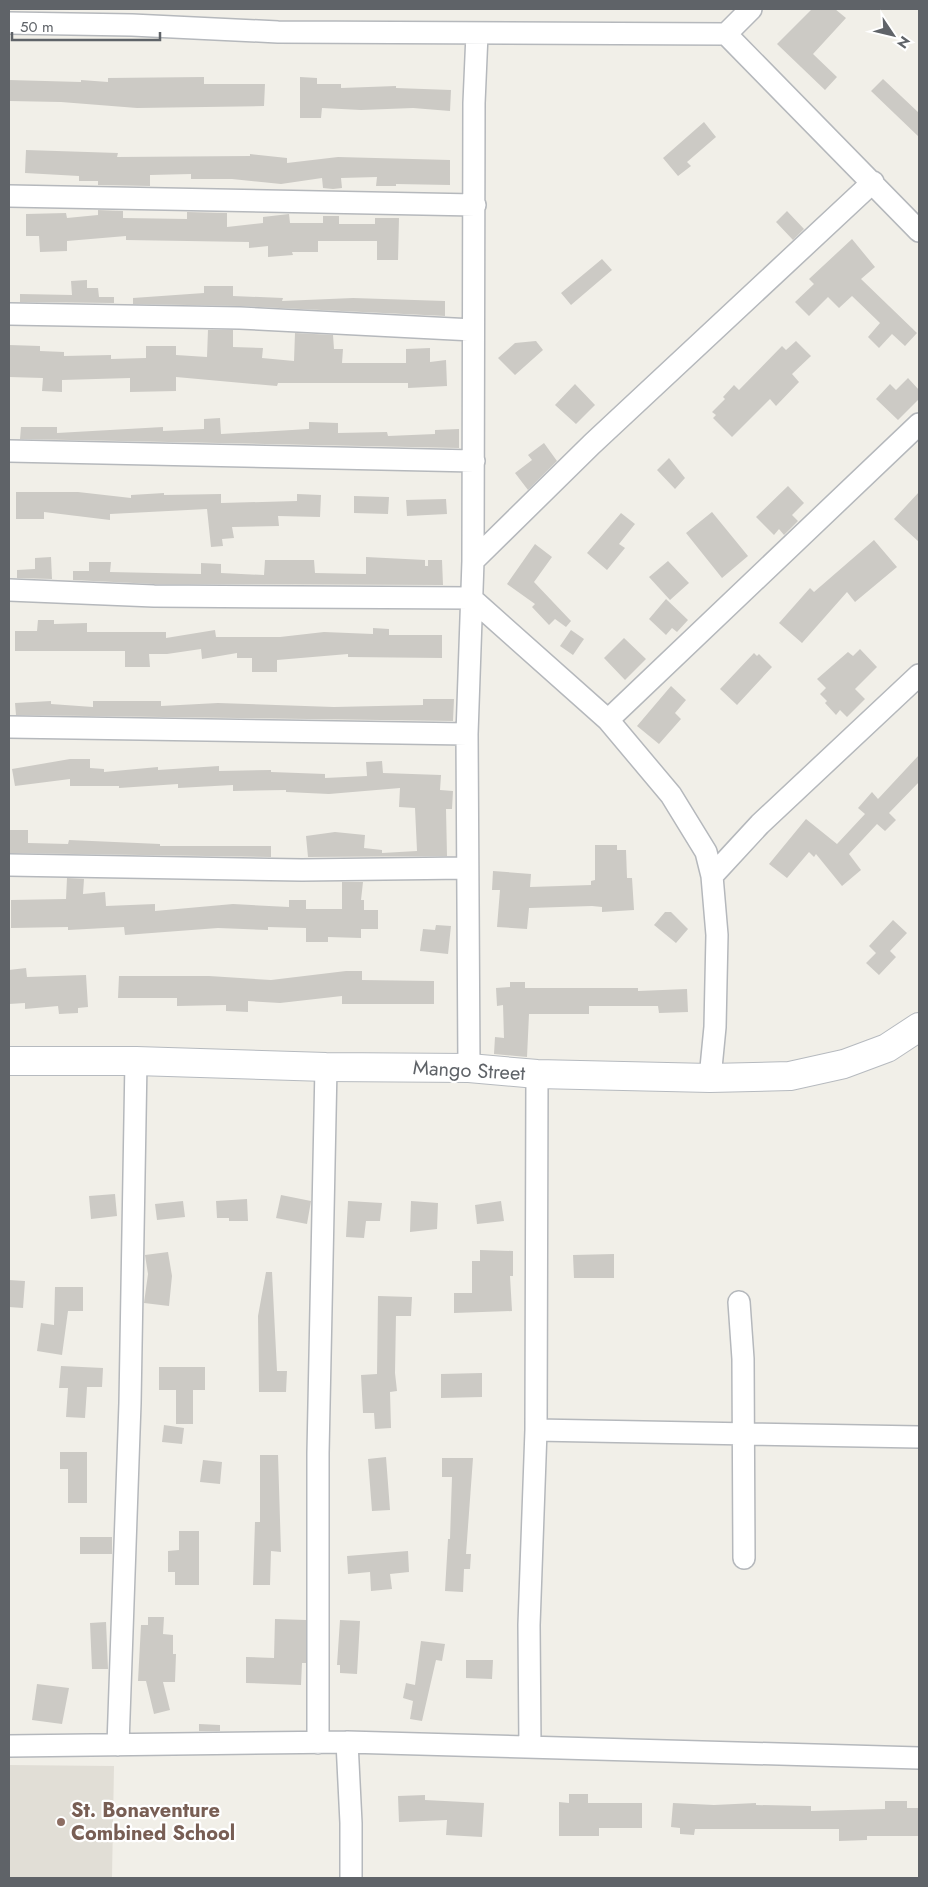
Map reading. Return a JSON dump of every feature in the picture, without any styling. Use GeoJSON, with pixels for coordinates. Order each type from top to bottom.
{"type":"FeatureCollection","features":[{"type":"Feature","properties":{"kind":"main road","name":"Mango Street"},"geometry":{"type":"LineString","coordinates":[[9,1061],[136,1061],[326,1067],[469,1068],[537,1074],[710,1078],[790,1076],[844,1064],[887,1048],[919,1027]]}},
{"type":"Feature","properties":{"kind":"street"},"geometry":{"type":"LineString","coordinates":[[9,24],[132,17],[278,32],[726,34],[751,9]]}},
{"type":"Feature","properties":{"kind":"street"},"geometry":{"type":"LineString","coordinates":[[469,1068],[466,868],[467,734],[473,561],[474,103],[478,34]]}},
{"type":"Feature","properties":{"kind":"street"},"geometry":{"type":"LineString","coordinates":[[726,34],[919,231]]}},
{"type":"Feature","properties":{"kind":"street"},"geometry":{"type":"LineString","coordinates":[[473,561],[599,437],[873,182]]}},
{"type":"Feature","properties":{"kind":"street"},"geometry":{"type":"LineString","coordinates":[[9,196],[475,204]]}},
{"type":"Feature","properties":{"kind":"street"},"geometry":{"type":"LineString","coordinates":[[9,314],[240,318],[473,330]]}},
{"type":"Feature","properties":{"kind":"street"},"geometry":{"type":"LineString","coordinates":[[608,720],[919,424]]}},
{"type":"Feature","properties":{"kind":"street"},"geometry":{"type":"LineString","coordinates":[[9,451],[474,461]]}},
{"type":"Feature","properties":{"kind":"street"},"geometry":{"type":"LineString","coordinates":[[9,590],[154,596],[471,598],[608,720],[671,795],[691,824],[706,852],[712,876],[717,935],[715,1027],[710,1078]]}},
{"type":"Feature","properties":{"kind":"street"},"geometry":{"type":"LineString","coordinates":[[712,876],[760,824],[919,675]]}},
{"type":"Feature","properties":{"kind":"street"},"geometry":{"type":"LineString","coordinates":[[9,727],[467,734]]}},
{"type":"Feature","properties":{"kind":"street"},"geometry":{"type":"LineString","coordinates":[[9,865],[302,870],[466,868]]}},
{"type":"Feature","properties":{"kind":"street"},"geometry":{"type":"LineString","coordinates":[[118,1745],[129,1412],[136,1061]]}},
{"type":"Feature","properties":{"kind":"street"},"geometry":{"type":"LineString","coordinates":[[318,1743],[318,1453],[326,1067]]}},
{"type":"Feature","properties":{"kind":"street"},"geometry":{"type":"LineString","coordinates":[[530,1747],[529,1625],[536,1430],[537,1074]]}},
{"type":"Feature","properties":{"kind":"street"},"geometry":{"type":"LineString","coordinates":[[739,1302],[743,1359],[744,1558]]}},
{"type":"Feature","properties":{"kind":"street"},"geometry":{"type":"LineString","coordinates":[[536,1430],[742,1432],[919,1438]]}},
{"type":"Feature","properties":{"kind":"street"},"geometry":{"type":"LineString","coordinates":[[9,1746],[347,1742],[919,1758]]}},
{"type":"Feature","properties":{"kind":"street"},"geometry":{"type":"LineString","coordinates":[[347,1742],[351,1822],[351,1878]]}},
{"type":"Feature","properties":{"kind":"shaded area","name":"St. Bonaventure Combined School"},"geometry":{"type":"Polygon","coordinates":[[[9,1765],[114,1766],[112,1878],[9,1878],[9,1765]]]}},
{"type":"Feature","properties":{"kind":"building"},"geometry":{"type":"Polygon","coordinates":[[[812,9],[835,9],[846,18],[813,54],[837,77],[825,90],[777,44],[812,9]]]}},
{"type":"Feature","properties":{"kind":"building"},"geometry":{"type":"Polygon","coordinates":[[[204,77],[204,84],[265,84],[264,106],[137,108],[61,102],[9,101],[9,80],[108,82],[108,78],[204,77]]]}},
{"type":"Feature","properties":{"kind":"building"},"geometry":{"type":"Polygon","coordinates":[[[300,77],[317,78],[317,84],[341,84],[341,88],[396,86],[396,88],[451,90],[450,111],[413,108],[361,110],[322,108],[321,118],[300,118],[300,77]]]}},
{"type":"Feature","properties":{"kind":"building"},"geometry":{"type":"Polygon","coordinates":[[[883,79],[919,113],[919,137],[871,91],[883,79]]]}},
{"type":"Feature","properties":{"kind":"building"},"geometry":{"type":"Polygon","coordinates":[[[704,122],[716,137],[687,162],[691,166],[678,176],[663,158],[704,122]]]}},
{"type":"Feature","properties":{"kind":"building"},"geometry":{"type":"Polygon","coordinates":[[[26,150],[118,153],[117,157],[250,156],[250,154],[287,158],[287,163],[338,157],[450,160],[450,185],[396,184],[396,186],[376,186],[377,177],[341,178],[342,188],[333,189],[323,188],[322,178],[281,184],[232,179],[191,179],[191,174],[150,175],[150,186],[98,185],[98,181],[79,181],[79,176],[25,173],[26,150]]]}},
{"type":"Feature","properties":{"kind":"building"},"geometry":{"type":"Polygon","coordinates":[[[98,210],[123,211],[123,218],[187,219],[187,212],[227,213],[227,227],[263,223],[263,217],[289,214],[290,223],[323,223],[323,216],[339,216],[339,224],[375,224],[375,218],[399,218],[398,260],[377,260],[377,241],[318,241],[318,252],[292,252],[293,255],[268,257],[268,246],[249,248],[249,242],[126,240],[126,236],[67,241],[67,251],[40,252],[39,236],[26,236],[26,214],[66,213],[67,218],[98,215],[98,210]]]}},
{"type":"Feature","properties":{"kind":"building"},"geometry":{"type":"Polygon","coordinates":[[[787,211],[804,229],[793,240],[776,222],[787,211]]]}},
{"type":"Feature","properties":{"kind":"building"},"geometry":{"type":"Polygon","coordinates":[[[852,239],[875,267],[861,279],[917,333],[905,346],[892,334],[879,348],[868,337],[880,323],[852,296],[839,308],[828,297],[809,316],[795,302],[814,284],[809,279],[852,239]]]}},
{"type":"Feature","properties":{"kind":"building"},"geometry":{"type":"Polygon","coordinates":[[[602,259],[612,270],[571,305],[561,293],[602,259]]]}},
{"type":"Feature","properties":{"kind":"building"},"geometry":{"type":"Polygon","coordinates":[[[87,280],[87,288],[98,288],[99,297],[114,297],[114,303],[20,302],[20,294],[72,295],[71,281],[87,280]]]}},
{"type":"Feature","properties":{"kind":"building"},"geometry":{"type":"Polygon","coordinates":[[[204,286],[233,286],[233,296],[283,298],[282,301],[353,298],[445,301],[445,316],[241,306],[133,304],[133,298],[204,293],[204,286]]]}},
{"type":"Feature","properties":{"kind":"building"},"geometry":{"type":"Polygon","coordinates":[[[208,330],[233,330],[233,347],[263,348],[262,358],[294,361],[295,333],[333,335],[334,349],[343,349],[342,363],[406,363],[406,349],[430,348],[430,362],[446,360],[447,386],[408,388],[408,383],[278,383],[277,386],[176,377],[176,391],[130,392],[130,378],[62,380],[62,392],[42,391],[43,378],[9,377],[9,345],[40,346],[40,351],[64,352],[64,356],[111,355],[111,359],[146,358],[146,346],[176,346],[176,355],[207,357],[208,330]]]}},
{"type":"Feature","properties":{"kind":"building"},"geometry":{"type":"Polygon","coordinates":[[[536,341],[543,350],[515,375],[498,358],[515,343],[536,341]]]}},
{"type":"Feature","properties":{"kind":"building"},"geometry":{"type":"Polygon","coordinates":[[[796,341],[811,356],[792,374],[799,382],[776,406],[770,399],[732,437],[713,418],[716,415],[712,412],[725,399],[723,397],[734,385],[739,390],[782,346],[786,350],[796,341]]]}},
{"type":"Feature","properties":{"kind":"building"},"geometry":{"type":"Polygon","coordinates":[[[908,378],[919,390],[919,399],[898,420],[876,399],[890,384],[896,390],[908,378]]]}},
{"type":"Feature","properties":{"kind":"building"},"geometry":{"type":"Polygon","coordinates":[[[575,384],[595,405],[576,424],[555,405],[575,384]]]}},
{"type":"Feature","properties":{"kind":"building"},"geometry":{"type":"Polygon","coordinates":[[[220,418],[221,434],[309,429],[309,422],[338,423],[338,433],[387,432],[388,436],[435,434],[435,430],[459,429],[459,448],[20,439],[21,427],[57,427],[57,433],[163,427],[163,431],[204,429],[204,419],[220,418]]]}},
{"type":"Feature","properties":{"kind":"building"},"geometry":{"type":"Polygon","coordinates":[[[544,443],[557,461],[528,490],[515,473],[532,460],[528,455],[544,443]]]}},
{"type":"Feature","properties":{"kind":"building"},"geometry":{"type":"Polygon","coordinates":[[[669,458],[685,478],[675,489],[657,470],[669,458]]]}},
{"type":"Feature","properties":{"kind":"building"},"geometry":{"type":"Polygon","coordinates":[[[788,486],[804,503],[792,515],[798,521],[784,535],[779,529],[774,535],[756,517],[788,486]]]}},
{"type":"Feature","properties":{"kind":"building"},"geometry":{"type":"Polygon","coordinates":[[[16,492],[78,492],[131,498],[131,495],[164,493],[164,495],[221,494],[221,503],[297,501],[297,494],[321,495],[320,517],[278,516],[279,526],[232,527],[234,538],[222,539],[223,546],[211,547],[207,509],[110,514],[110,520],[44,512],[44,519],[16,519],[16,492]]]}},
{"type":"Feature","properties":{"kind":"building"},"geometry":{"type":"Polygon","coordinates":[[[919,492],[919,542],[894,519],[919,492]]]}},
{"type":"Feature","properties":{"kind":"building"},"geometry":{"type":"Polygon","coordinates":[[[354,496],[389,497],[388,514],[354,513],[354,496]]]}},
{"type":"Feature","properties":{"kind":"building"},"geometry":{"type":"Polygon","coordinates":[[[446,499],[447,514],[407,516],[406,500],[446,499]]]}},
{"type":"Feature","properties":{"kind":"building"},"geometry":{"type":"Polygon","coordinates":[[[712,512],[748,556],[722,578],[686,533],[712,512]]]}},
{"type":"Feature","properties":{"kind":"building"},"geometry":{"type":"Polygon","coordinates":[[[621,513],[635,524],[619,544],[625,548],[607,570],[587,553],[621,513]]]}},
{"type":"Feature","properties":{"kind":"building"},"geometry":{"type":"Polygon","coordinates":[[[874,540],[897,567],[855,602],[847,592],[802,643],[779,623],[810,588],[814,592],[874,540]]]}},
{"type":"Feature","properties":{"kind":"building"},"geometry":{"type":"Polygon","coordinates":[[[535,544],[552,557],[534,582],[571,621],[566,627],[555,619],[549,625],[532,607],[535,604],[507,584],[535,544]]]}},
{"type":"Feature","properties":{"kind":"building"},"geometry":{"type":"Polygon","coordinates":[[[51,557],[52,579],[17,578],[17,570],[35,569],[35,558],[51,557]]]}},
{"type":"Feature","properties":{"kind":"building"},"geometry":{"type":"Polygon","coordinates":[[[366,557],[425,560],[425,566],[428,566],[428,560],[442,560],[443,585],[154,584],[73,580],[73,571],[89,571],[89,562],[111,562],[110,572],[201,574],[201,563],[221,564],[221,573],[264,575],[265,560],[314,560],[315,573],[366,574],[366,557]]]}},
{"type":"Feature","properties":{"kind":"building"},"geometry":{"type":"Polygon","coordinates":[[[668,561],[689,583],[670,600],[649,577],[668,561]]]}},
{"type":"Feature","properties":{"kind":"building"},"geometry":{"type":"Polygon","coordinates":[[[666,599],[688,620],[677,632],[672,628],[666,635],[649,619],[666,599]]]}},
{"type":"Feature","properties":{"kind":"building"},"geometry":{"type":"Polygon","coordinates":[[[38,620],[54,620],[54,624],[87,623],[87,632],[166,632],[166,638],[215,630],[216,637],[280,637],[324,632],[373,634],[373,628],[389,629],[389,635],[442,635],[442,658],[348,657],[348,654],[277,660],[277,672],[252,672],[252,658],[237,658],[237,653],[202,659],[201,649],[167,654],[149,654],[150,667],[125,667],[125,651],[15,651],[15,631],[37,631],[38,620]]]}},
{"type":"Feature","properties":{"kind":"building"},"geometry":{"type":"Polygon","coordinates":[[[571,630],[584,639],[573,655],[560,646],[571,630]]]}},
{"type":"Feature","properties":{"kind":"building"},"geometry":{"type":"Polygon","coordinates":[[[624,638],[646,659],[625,680],[604,658],[624,638]]]}},
{"type":"Feature","properties":{"kind":"building"},"geometry":{"type":"Polygon","coordinates":[[[860,649],[877,667],[855,689],[865,699],[847,717],[840,710],[836,715],[820,694],[826,688],[817,679],[848,652],[853,656],[860,649]]]}},
{"type":"Feature","properties":{"kind":"building"},"geometry":{"type":"Polygon","coordinates":[[[754,653],[757,656],[759,654],[772,667],[737,705],[720,689],[754,653]]]}},
{"type":"Feature","properties":{"kind":"building"},"geometry":{"type":"Polygon","coordinates":[[[671,686],[686,700],[675,713],[681,719],[659,744],[637,726],[671,686]]]}},
{"type":"Feature","properties":{"kind":"building"},"geometry":{"type":"Polygon","coordinates":[[[423,699],[454,699],[453,721],[16,715],[15,703],[51,701],[51,704],[93,707],[93,701],[161,701],[161,706],[218,703],[334,707],[423,705],[423,699]]]}},
{"type":"Feature","properties":{"kind":"building"},"geometry":{"type":"Polygon","coordinates":[[[919,755],[919,782],[889,813],[896,820],[885,831],[877,824],[849,854],[861,870],[842,886],[816,854],[814,857],[809,852],[787,878],[769,864],[806,819],[837,844],[865,814],[858,808],[872,792],[878,799],[919,755]]]}},
{"type":"Feature","properties":{"kind":"building"},"geometry":{"type":"Polygon","coordinates":[[[70,759],[90,759],[90,768],[104,769],[104,772],[158,767],[158,770],[219,766],[219,771],[271,770],[271,772],[325,774],[325,778],[367,776],[366,762],[382,761],[383,773],[441,775],[440,790],[453,791],[452,809],[446,809],[447,856],[308,857],[306,836],[335,832],[365,835],[364,848],[382,850],[382,853],[417,851],[415,808],[399,807],[400,788],[329,794],[286,792],[286,790],[233,791],[233,785],[178,788],[178,784],[119,788],[119,786],[70,786],[70,779],[15,786],[12,769],[70,759]]]}},
{"type":"Feature","properties":{"kind":"building"},"geometry":{"type":"Polygon","coordinates":[[[9,830],[28,830],[28,843],[68,844],[69,840],[160,844],[160,846],[271,846],[271,857],[9,853],[9,830]]]}},
{"type":"Feature","properties":{"kind":"building"},"geometry":{"type":"Polygon","coordinates":[[[595,845],[617,845],[617,850],[626,850],[627,878],[632,878],[634,910],[602,912],[602,907],[592,906],[529,908],[527,929],[497,927],[500,890],[492,890],[493,871],[531,874],[530,887],[591,885],[591,881],[595,880],[595,845]]]}},
{"type":"Feature","properties":{"kind":"building"},"geometry":{"type":"Polygon","coordinates":[[[67,878],[84,879],[83,894],[105,892],[106,906],[155,904],[155,911],[233,904],[289,907],[289,900],[306,900],[306,909],[342,909],[342,882],[363,882],[361,900],[364,900],[364,910],[378,910],[378,929],[361,929],[361,938],[328,937],[328,942],[306,942],[306,928],[268,927],[268,930],[218,928],[125,935],[124,927],[68,930],[68,927],[11,928],[11,900],[66,899],[67,878]]]}},
{"type":"Feature","properties":{"kind":"building"},"geometry":{"type":"Polygon","coordinates":[[[665,912],[671,912],[688,929],[676,943],[654,925],[665,912]]]}},
{"type":"Feature","properties":{"kind":"building"},"geometry":{"type":"Polygon","coordinates":[[[893,920],[907,933],[890,951],[896,957],[879,975],[866,963],[876,953],[869,946],[893,920]]]}},
{"type":"Feature","properties":{"kind":"building"},"geometry":{"type":"Polygon","coordinates":[[[436,925],[451,926],[448,954],[420,951],[423,929],[435,930],[436,925]]]}},
{"type":"Feature","properties":{"kind":"building"},"geometry":{"type":"Polygon","coordinates":[[[26,968],[27,977],[86,975],[88,1007],[78,1008],[78,1013],[59,1014],[58,1006],[25,1009],[25,1003],[9,1004],[9,970],[26,968]]]}},
{"type":"Feature","properties":{"kind":"building"},"geometry":{"type":"Polygon","coordinates":[[[346,971],[362,971],[362,980],[434,981],[434,1004],[342,1004],[342,996],[280,1003],[248,1001],[248,1012],[226,1011],[226,1005],[177,1006],[177,998],[118,998],[119,976],[209,976],[271,980],[346,971]]]}},
{"type":"Feature","properties":{"kind":"building"},"geometry":{"type":"Polygon","coordinates":[[[510,982],[525,982],[525,988],[638,988],[638,991],[687,989],[688,1012],[659,1013],[658,1006],[589,1006],[589,1014],[529,1014],[527,1057],[494,1054],[495,1037],[504,1038],[503,1005],[497,1006],[496,988],[510,987],[510,982]]]}},
{"type":"Feature","properties":{"kind":"building"},"geometry":{"type":"Polygon","coordinates":[[[115,1194],[117,1216],[91,1219],[89,1196],[115,1194]]]}},
{"type":"Feature","properties":{"kind":"building"},"geometry":{"type":"Polygon","coordinates":[[[281,1195],[311,1201],[307,1224],[276,1218],[281,1195]]]}},
{"type":"Feature","properties":{"kind":"building"},"geometry":{"type":"Polygon","coordinates":[[[247,1199],[248,1221],[229,1221],[229,1218],[217,1218],[216,1201],[247,1199]]]}},
{"type":"Feature","properties":{"kind":"building"},"geometry":{"type":"Polygon","coordinates":[[[183,1201],[185,1217],[157,1220],[155,1204],[183,1201]]]}},
{"type":"Feature","properties":{"kind":"building"},"geometry":{"type":"Polygon","coordinates":[[[348,1201],[382,1203],[380,1221],[366,1221],[364,1238],[346,1237],[348,1201]]]}},
{"type":"Feature","properties":{"kind":"building"},"geometry":{"type":"Polygon","coordinates":[[[411,1201],[438,1203],[437,1229],[410,1232],[411,1201]]]}},
{"type":"Feature","properties":{"kind":"building"},"geometry":{"type":"Polygon","coordinates":[[[501,1201],[504,1221],[477,1224],[475,1205],[501,1201]]]}},
{"type":"Feature","properties":{"kind":"building"},"geometry":{"type":"Polygon","coordinates":[[[480,1250],[513,1251],[513,1276],[510,1276],[512,1311],[454,1313],[454,1293],[472,1293],[472,1261],[480,1261],[480,1250]]]}},
{"type":"Feature","properties":{"kind":"building"},"geometry":{"type":"Polygon","coordinates":[[[168,1252],[172,1276],[169,1306],[144,1303],[148,1274],[145,1255],[168,1252]]]}},
{"type":"Feature","properties":{"kind":"building"},"geometry":{"type":"Polygon","coordinates":[[[614,1254],[614,1278],[574,1278],[573,1255],[614,1254]]]}},
{"type":"Feature","properties":{"kind":"building"},"geometry":{"type":"Polygon","coordinates":[[[266,1272],[272,1272],[277,1371],[287,1371],[286,1392],[259,1392],[258,1316],[266,1272]]]}},
{"type":"Feature","properties":{"kind":"building"},"geometry":{"type":"Polygon","coordinates":[[[9,1280],[25,1281],[23,1308],[9,1307],[9,1280]]]}},
{"type":"Feature","properties":{"kind":"building"},"geometry":{"type":"Polygon","coordinates":[[[55,1287],[83,1287],[83,1311],[68,1311],[62,1355],[37,1351],[41,1323],[54,1325],[55,1287]]]}},
{"type":"Feature","properties":{"kind":"building"},"geometry":{"type":"Polygon","coordinates":[[[378,1296],[412,1297],[411,1316],[396,1316],[395,1373],[397,1391],[390,1392],[391,1428],[375,1429],[374,1413],[363,1413],[361,1375],[377,1374],[378,1296]]]}},
{"type":"Feature","properties":{"kind":"building"},"geometry":{"type":"Polygon","coordinates":[[[61,1366],[103,1368],[102,1387],[87,1387],[85,1418],[66,1417],[68,1388],[59,1388],[61,1366]]]}},
{"type":"Feature","properties":{"kind":"building"},"geometry":{"type":"Polygon","coordinates":[[[159,1367],[205,1367],[205,1390],[193,1390],[193,1424],[176,1424],[176,1390],[159,1390],[159,1367]]]}},
{"type":"Feature","properties":{"kind":"building"},"geometry":{"type":"Polygon","coordinates":[[[482,1373],[482,1397],[441,1398],[441,1374],[482,1373]]]}},
{"type":"Feature","properties":{"kind":"building"},"geometry":{"type":"Polygon","coordinates":[[[164,1425],[184,1428],[182,1444],[162,1442],[164,1425]]]}},
{"type":"Feature","properties":{"kind":"building"},"geometry":{"type":"Polygon","coordinates":[[[60,1452],[87,1452],[87,1503],[68,1503],[68,1469],[60,1469],[60,1452]]]}},
{"type":"Feature","properties":{"kind":"building"},"geometry":{"type":"Polygon","coordinates":[[[260,1455],[278,1455],[281,1552],[271,1551],[270,1585],[253,1585],[255,1522],[260,1522],[260,1455]]]}},
{"type":"Feature","properties":{"kind":"building"},"geometry":{"type":"Polygon","coordinates":[[[386,1457],[390,1510],[372,1511],[368,1459],[386,1457]]]}},
{"type":"Feature","properties":{"kind":"building"},"geometry":{"type":"Polygon","coordinates":[[[442,1458],[473,1458],[466,1554],[471,1554],[470,1569],[464,1569],[463,1592],[445,1591],[448,1539],[450,1539],[452,1477],[442,1477],[442,1458]]]}},
{"type":"Feature","properties":{"kind":"building"},"geometry":{"type":"Polygon","coordinates":[[[203,1460],[222,1462],[220,1484],[200,1482],[203,1460]]]}},
{"type":"Feature","properties":{"kind":"building"},"geometry":{"type":"Polygon","coordinates":[[[179,1531],[199,1531],[199,1585],[175,1585],[175,1572],[168,1572],[168,1551],[179,1550],[179,1531]]]}},
{"type":"Feature","properties":{"kind":"building"},"geometry":{"type":"Polygon","coordinates":[[[80,1537],[112,1537],[112,1554],[80,1554],[80,1537]]]}},
{"type":"Feature","properties":{"kind":"building"},"geometry":{"type":"Polygon","coordinates":[[[408,1551],[409,1572],[390,1574],[392,1589],[371,1591],[370,1572],[348,1574],[347,1556],[408,1551]]]}},
{"type":"Feature","properties":{"kind":"building"},"geometry":{"type":"Polygon","coordinates":[[[148,1617],[164,1617],[163,1634],[173,1635],[173,1654],[176,1654],[175,1682],[163,1682],[170,1710],[154,1714],[146,1681],[138,1681],[141,1625],[148,1625],[148,1617]]]}},
{"type":"Feature","properties":{"kind":"building"},"geometry":{"type":"Polygon","coordinates":[[[275,1619],[306,1620],[306,1663],[302,1663],[301,1685],[246,1683],[246,1657],[274,1658],[275,1619]]]}},
{"type":"Feature","properties":{"kind":"building"},"geometry":{"type":"Polygon","coordinates":[[[340,1620],[360,1621],[357,1674],[340,1673],[340,1665],[337,1665],[340,1620]]]}},
{"type":"Feature","properties":{"kind":"building"},"geometry":{"type":"Polygon","coordinates":[[[106,1622],[108,1669],[92,1669],[90,1623],[106,1622]]]}},
{"type":"Feature","properties":{"kind":"building"},"geometry":{"type":"Polygon","coordinates":[[[421,1641],[445,1644],[442,1661],[436,1660],[422,1721],[410,1719],[413,1701],[403,1698],[406,1683],[415,1685],[421,1641]]]}},
{"type":"Feature","properties":{"kind":"building"},"geometry":{"type":"Polygon","coordinates":[[[466,1660],[493,1660],[492,1679],[466,1678],[466,1660]]]}},
{"type":"Feature","properties":{"kind":"building"},"geometry":{"type":"Polygon","coordinates":[[[37,1684],[69,1688],[62,1724],[32,1720],[37,1684]]]}},
{"type":"Feature","properties":{"kind":"building"},"geometry":{"type":"Polygon","coordinates":[[[199,1724],[220,1725],[220,1731],[199,1731],[199,1724]]]}},
{"type":"Feature","properties":{"kind":"building"},"geometry":{"type":"Polygon","coordinates":[[[569,1794],[588,1794],[588,1803],[642,1803],[642,1828],[599,1828],[599,1836],[559,1836],[559,1802],[569,1803],[569,1794]]]}},
{"type":"Feature","properties":{"kind":"building"},"geometry":{"type":"Polygon","coordinates":[[[425,1795],[425,1800],[484,1803],[482,1837],[446,1835],[447,1820],[399,1822],[398,1796],[425,1795]]]}},
{"type":"Feature","properties":{"kind":"building"},"geometry":{"type":"Polygon","coordinates":[[[885,1801],[907,1801],[907,1808],[919,1808],[919,1836],[867,1836],[867,1840],[839,1841],[839,1829],[695,1829],[694,1835],[680,1834],[680,1828],[671,1827],[673,1803],[714,1805],[756,1803],[756,1805],[811,1806],[811,1811],[885,1809],[885,1801]]]}},
{"type":"Feature","properties":{"kind":"place","name":"St. Bonaventure Combined School"},"geometry":{"type":"Point","coordinates":[61,1822]}}]}
